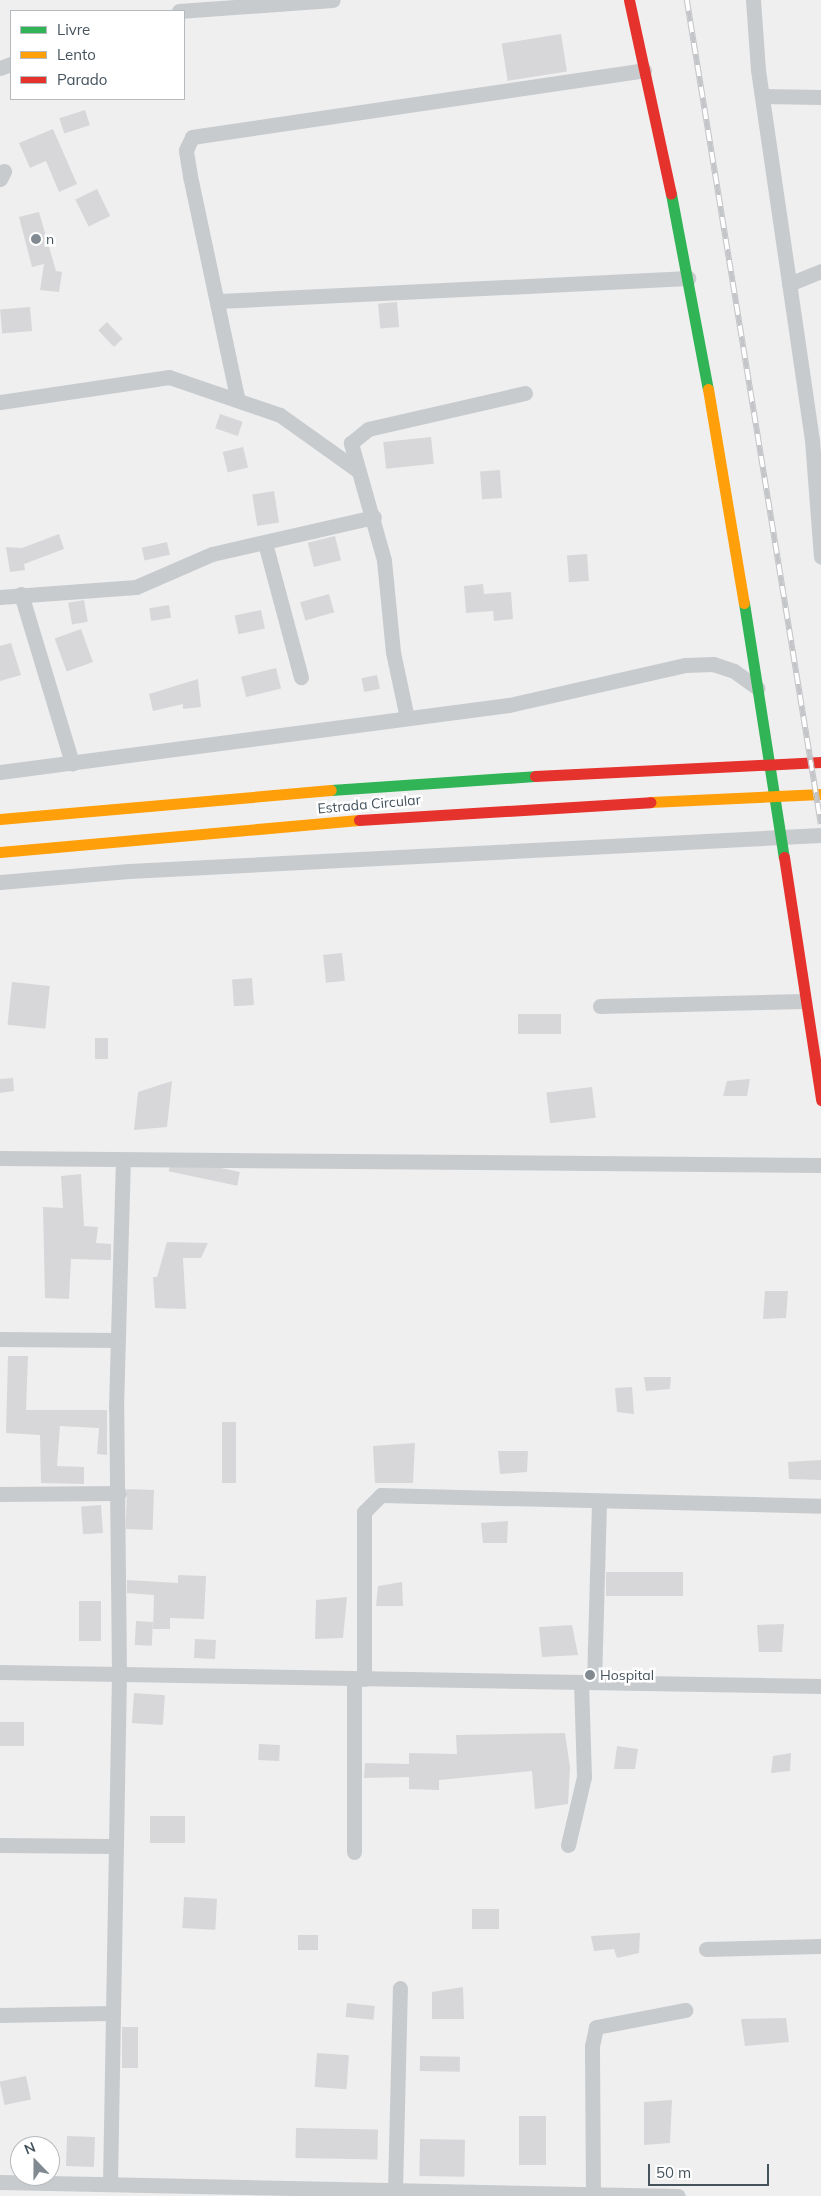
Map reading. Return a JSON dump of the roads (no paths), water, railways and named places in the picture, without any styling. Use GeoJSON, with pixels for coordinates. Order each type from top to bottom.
{"type":"FeatureCollection","features":[{"type":"Feature","properties":{"kind":"main road"},"geometry":{"type":"LineString","coordinates":[[629,0],[688,278],[782,836],[803,1000],[821,1100]]}},
{"type":"Feature","properties":{"kind":"main road","name":"Estrada Circular"},"geometry":{"type":"LineString","coordinates":[[0,819],[426,782],[821,762]]}},
{"type":"Feature","properties":{"kind":"main road","name":"Estrada Circular"},"geometry":{"type":"LineString","coordinates":[[0,852],[436,813],[821,794]]}},
{"type":"Feature","properties":{"kind":"street"},"geometry":{"type":"LineString","coordinates":[[185,10],[222,4],[333,0]]}},
{"type":"Feature","properties":{"kind":"street"},"geometry":{"type":"LineString","coordinates":[[753,0],[762,96],[812,440],[821,557]]}},
{"type":"Feature","properties":{"kind":"street"},"geometry":{"type":"LineString","coordinates":[[237,398],[219,301],[190,176],[186,150],[192,137],[644,70]]}},
{"type":"Feature","properties":{"kind":"street"},"geometry":{"type":"LineString","coordinates":[[762,96],[821,98]]}},
{"type":"Feature","properties":{"kind":"street"},"geometry":{"type":"LineString","coordinates":[[789,284],[821,271]]}},
{"type":"Feature","properties":{"kind":"street"},"geometry":{"type":"LineString","coordinates":[[219,301],[688,278]]}},
{"type":"Feature","properties":{"kind":"street"},"geometry":{"type":"LineString","coordinates":[[0,402],[150,377],[169,378],[237,398],[298,425],[356,470]]}},
{"type":"Feature","properties":{"kind":"street"},"geometry":{"type":"LineString","coordinates":[[407,718],[374,517],[356,470],[351,443],[368,429],[525,393]]}},
{"type":"Feature","properties":{"kind":"street"},"geometry":{"type":"LineString","coordinates":[[0,597],[136,586],[212,554],[374,517]]}},
{"type":"Feature","properties":{"kind":"street"},"geometry":{"type":"LineString","coordinates":[[265,543],[301,677]]}},
{"type":"Feature","properties":{"kind":"street"},"geometry":{"type":"LineString","coordinates":[[21,594],[72,763]]}},
{"type":"Feature","properties":{"kind":"street"},"geometry":{"type":"LineString","coordinates":[[0,772],[407,718],[558,695],[685,665],[713,664],[734,671],[757,688]]}},
{"type":"Feature","properties":{"kind":"street"},"geometry":{"type":"LineString","coordinates":[[0,882],[821,834]]}},
{"type":"Feature","properties":{"kind":"street"},"geometry":{"type":"LineString","coordinates":[[600,1006],[803,1000]]}},
{"type":"Feature","properties":{"kind":"street"},"geometry":{"type":"LineString","coordinates":[[0,1158],[123,1161],[821,1165]]}},
{"type":"Feature","properties":{"kind":"street"},"geometry":{"type":"LineString","coordinates":[[110,2184],[110,2013],[119,1673],[117,1340],[123,1161]]}},
{"type":"Feature","properties":{"kind":"street"},"geometry":{"type":"LineString","coordinates":[[0,1339],[117,1340]]}},
{"type":"Feature","properties":{"kind":"street"},"geometry":{"type":"LineString","coordinates":[[0,1494],[119,1493]]}},
{"type":"Feature","properties":{"kind":"street"},"geometry":{"type":"LineString","coordinates":[[354,1852],[364,1512],[370,1503],[381,1495],[599,1502],[821,1506]]}},
{"type":"Feature","properties":{"kind":"street"},"geometry":{"type":"LineString","coordinates":[[568,1845],[584,1778],[587,1682],[599,1502]]}},
{"type":"Feature","properties":{"kind":"street"},"geometry":{"type":"LineString","coordinates":[[0,1672],[821,1686]]}},
{"type":"Feature","properties":{"kind":"street"},"geometry":{"type":"LineString","coordinates":[[0,1845],[113,1846]]}},
{"type":"Feature","properties":{"kind":"street"},"geometry":{"type":"LineString","coordinates":[[706,1949],[821,1946]]}},
{"type":"Feature","properties":{"kind":"street"},"geometry":{"type":"LineString","coordinates":[[395,2190],[400,1988]]}},
{"type":"Feature","properties":{"kind":"street"},"geometry":{"type":"LineString","coordinates":[[594,2195],[592,2046],[596,2027],[685,2010]]}},
{"type":"Feature","properties":{"kind":"street"},"geometry":{"type":"LineString","coordinates":[[0,2015],[110,2013]]}},
{"type":"Feature","properties":{"kind":"street"},"geometry":{"type":"LineString","coordinates":[[0,2182],[41,2190],[110,2184],[197,2191],[349,2192],[395,2190],[514,2195],[678,2196]]}},
{"type":"Feature","properties":{"kind":"railway"},"geometry":{"type":"LineString","coordinates":[[687,0],[821,824]]}},
{"type":"Feature","properties":{"kind":"place","name":"n"},"geometry":{"type":"Point","coordinates":[36,239]}},
{"type":"Feature","properties":{"kind":"place","name":"Hospital"},"geometry":{"type":"Point","coordinates":[590,1675]}}]}
